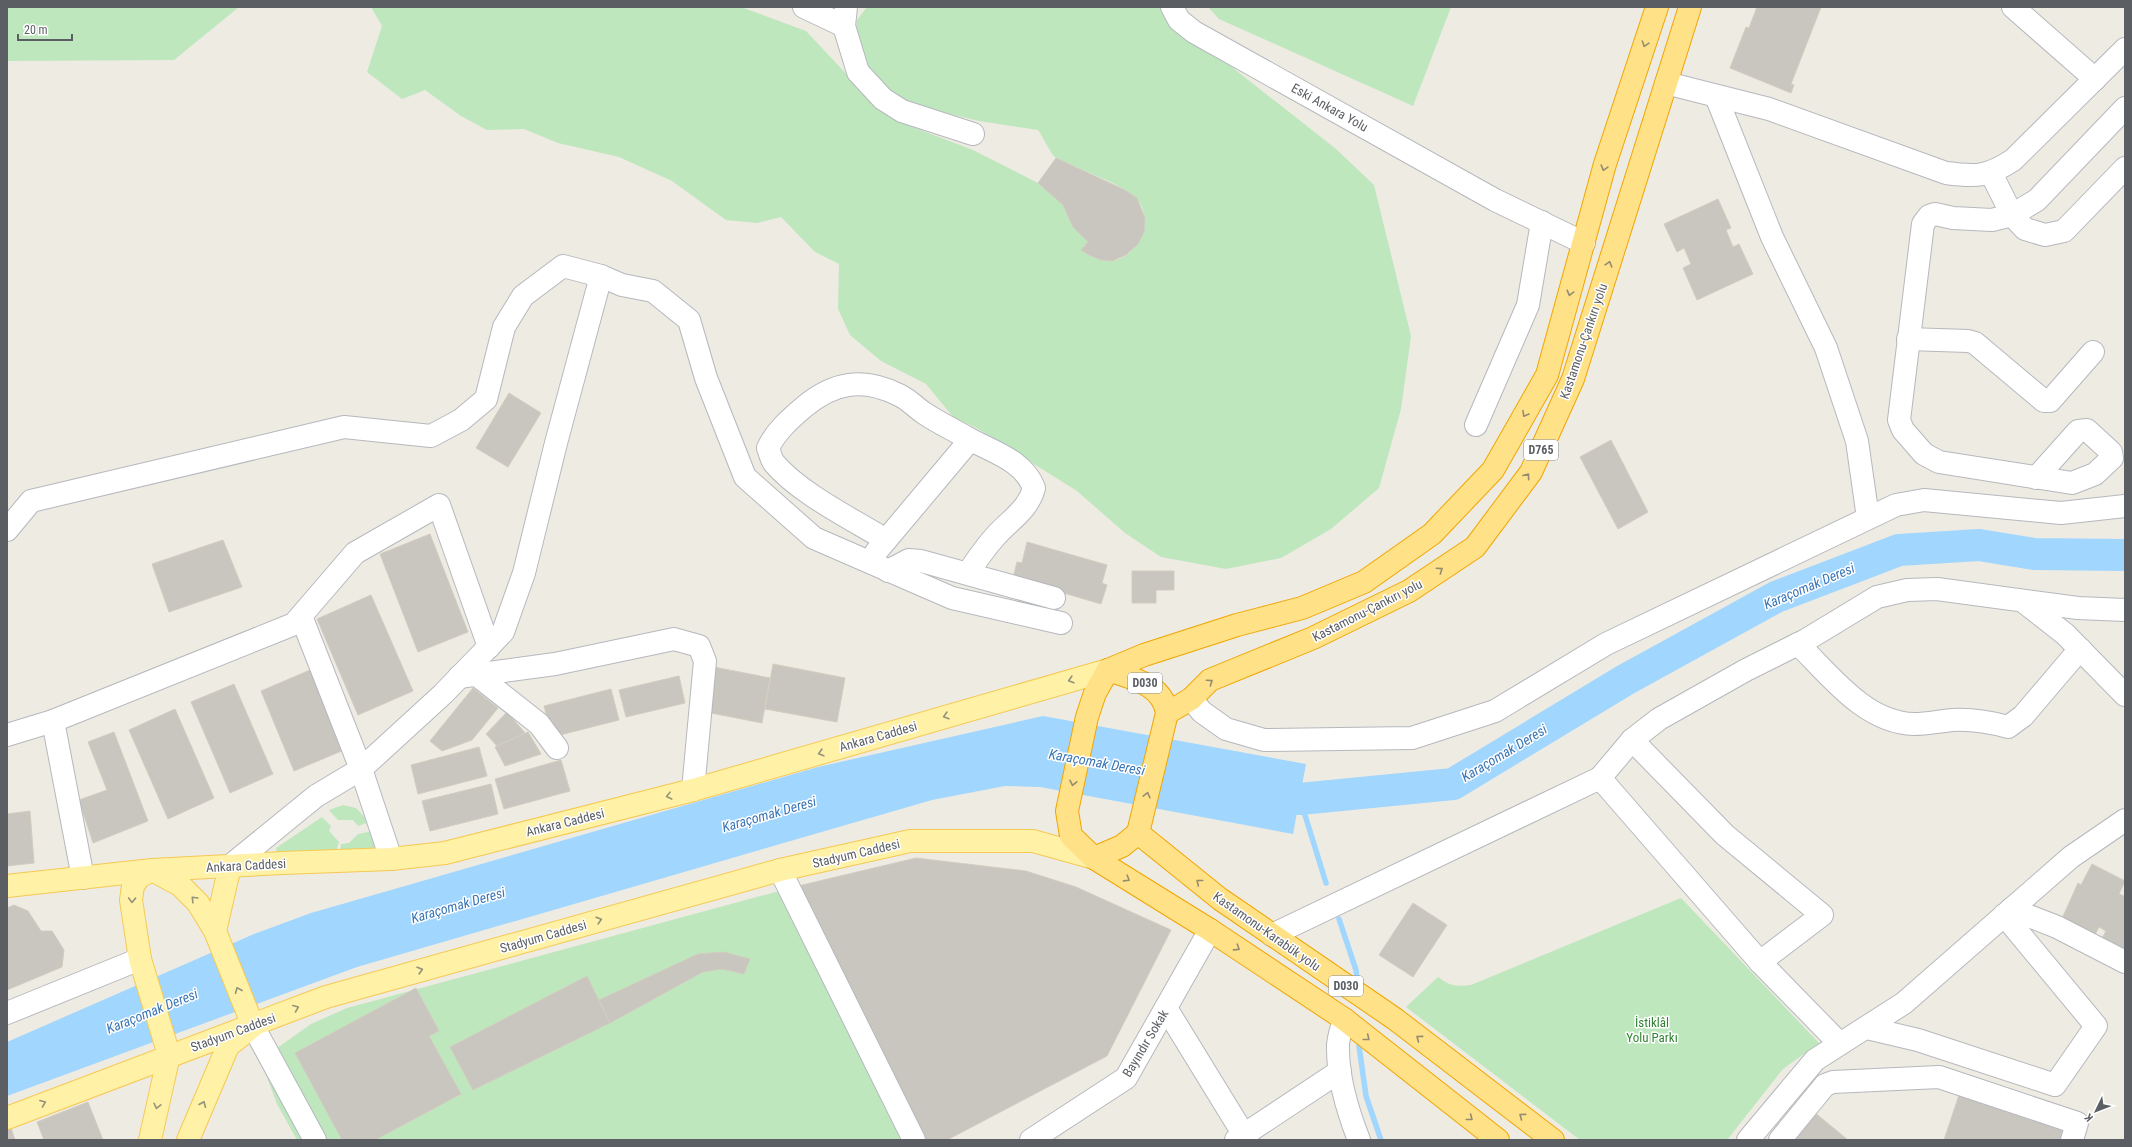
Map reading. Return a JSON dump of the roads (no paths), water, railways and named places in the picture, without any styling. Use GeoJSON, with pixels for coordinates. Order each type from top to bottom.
{"type":"FeatureCollection","features":[{"type":"Feature","properties":{"kind":"highway","name":"Kastamonu-Çankırı yolu"},"geometry":{"type":"LineString","coordinates":[[1108,670],[1144,655],[1230,628],[1302,608],[1364,582],[1432,534],[1493,470],[1547,375],[1605,164],[1657,7]]}},
{"type":"Feature","properties":{"kind":"highway","name":"Kastamonu-Çankırı yolu"},"geometry":{"type":"LineString","coordinates":[[1167,712],[1191,698],[1210,680],[1313,638],[1409,591],[1475,547],[1531,472],[1573,379],[1690,7]]}},
{"type":"Feature","properties":{"kind":"highway","name":"D030"},"geometry":{"type":"LineString","coordinates":[[1108,670],[1150,686],[1166,704],[1167,712]]}},
{"type":"Feature","properties":{"kind":"highway"},"geometry":{"type":"LineString","coordinates":[[1108,670],[1095,693],[1086,717],[1067,811],[1071,836],[1094,858],[1210,930],[1344,1019],[1498,1140]]}},
{"type":"Feature","properties":{"kind":"highway"},"geometry":{"type":"LineString","coordinates":[[1094,858],[1122,846],[1138,833],[1167,712]]}},
{"type":"Feature","properties":{"kind":"highway","name":"Kastamonu-Karabük yolu"},"geometry":{"type":"LineString","coordinates":[[1138,833],[1220,899],[1395,1019],[1554,1140]]}},
{"type":"Feature","properties":{"kind":"main road","name":"Ankara Caddesi"},"geometry":{"type":"LineString","coordinates":[[7,886],[152,870],[391,859],[445,853],[692,790],[1108,670]]}},
{"type":"Feature","properties":{"kind":"main road","name":"Stadyum Caddesi"},"geometry":{"type":"LineString","coordinates":[[7,1118],[169,1055],[253,1026],[326,996],[780,870],[910,841],[1033,841],[1094,858]]}},
{"type":"Feature","properties":{"kind":"main road"},"geometry":{"type":"LineString","coordinates":[[217,938],[230,866]]}},
{"type":"Feature","properties":{"kind":"main road"},"geometry":{"type":"LineString","coordinates":[[150,1140],[169,1055],[142,966],[133,919],[132,893],[133,886],[139,877],[152,870],[180,886],[198,903],[217,938],[253,1026],[228,1046],[188,1140]]}},
{"type":"Feature","properties":{"kind":"street"},"geometry":{"type":"LineString","coordinates":[[804,7],[845,17],[858,72],[883,99],[902,111],[973,134]]}},
{"type":"Feature","properties":{"kind":"street","name":"Eski Ankara Yolu"},"geometry":{"type":"LineString","coordinates":[[1172,7],[1179,20],[1194,32],[1495,200],[1584,243]]}},
{"type":"Feature","properties":{"kind":"street"},"geometry":{"type":"LineString","coordinates":[[2013,7],[2095,79]]}},
{"type":"Feature","properties":{"kind":"street"},"geometry":{"type":"LineString","coordinates":[[1666,82],[1769,110],[1946,174],[1966,176],[1991,173],[2013,160],[2125,49]]}},
{"type":"Feature","properties":{"kind":"street"},"geometry":{"type":"LineString","coordinates":[[1716,96],[1772,237],[1826,348],[1857,441],[1868,518]]}},
{"type":"Feature","properties":{"kind":"street"},"geometry":{"type":"LineString","coordinates":[[2036,478],[1940,462],[1924,454],[1903,430],[1899,420],[1923,224],[1929,216],[1935,214],[1954,218],[1992,220],[2012,215],[2037,200],[2125,108]]}},
{"type":"Feature","properties":{"kind":"street"},"geometry":{"type":"LineString","coordinates":[[1991,173],[2012,215],[2025,229],[2044,235],[2064,231],[2125,168]]}},
{"type":"Feature","properties":{"kind":"street"},"geometry":{"type":"LineString","coordinates":[[1476,425],[1528,305],[1542,222]]}},
{"type":"Feature","properties":{"kind":"street"},"geometry":{"type":"LineString","coordinates":[[7,530],[31,501],[344,427],[431,436],[461,420],[486,398],[504,327],[523,296],[563,266],[601,276],[622,285],[653,291],[689,320],[706,378],[745,477],[814,538],[952,598],[1061,623]]}},
{"type":"Feature","properties":{"kind":"street"},"geometry":{"type":"LineString","coordinates":[[230,866],[316,796],[361,769],[468,676],[489,647],[503,632],[524,573],[556,443],[601,276]]}},
{"type":"Feature","properties":{"kind":"street"},"geometry":{"type":"LineString","coordinates":[[1908,339],[1968,340],[1975,343],[2044,401],[2050,401],[2093,352]]}},
{"type":"Feature","properties":{"kind":"street"},"geometry":{"type":"LineString","coordinates":[[886,540],[791,479],[773,461],[768,448],[773,437],[796,415],[826,391],[845,385],[860,385],[876,386],[900,395],[924,413],[970,440],[1004,456],[1025,472],[1034,488],[1032,496],[1020,513],[994,537],[968,573]]}},
{"type":"Feature","properties":{"kind":"street"},"geometry":{"type":"LineString","coordinates":[[868,562],[970,440]]}},
{"type":"Feature","properties":{"kind":"street"},"geometry":{"type":"LineString","coordinates":[[1191,698],[1202,712],[1226,729],[1264,740],[1412,738],[1495,711],[1606,644],[1896,505],[1924,500],[2061,513],[2125,506]]}},
{"type":"Feature","properties":{"kind":"street"},"geometry":{"type":"LineString","coordinates":[[7,735],[53,721],[294,624],[355,553],[439,505],[489,647]]}},
{"type":"Feature","properties":{"kind":"street"},"geometry":{"type":"LineString","coordinates":[[888,571],[909,560],[941,565],[1054,598]]}},
{"type":"Feature","properties":{"kind":"street"},"geometry":{"type":"LineString","coordinates":[[1272,934],[1600,778],[1632,740],[1658,719],[1746,670],[1798,644],[1877,597],[1907,590],[1937,589],[2024,602],[2078,608],[2125,610]]}},
{"type":"Feature","properties":{"kind":"street"},"geometry":{"type":"LineString","coordinates":[[2024,602],[2064,634],[2125,695]]}},
{"type":"Feature","properties":{"kind":"street"},"geometry":{"type":"LineString","coordinates":[[302,616],[361,769],[391,859]]}},
{"type":"Feature","properties":{"kind":"street"},"geometry":{"type":"LineString","coordinates":[[468,676],[555,664],[674,639],[699,646],[705,661],[692,790]]}},
{"type":"Feature","properties":{"kind":"street"},"geometry":{"type":"LineString","coordinates":[[1798,644],[1860,705],[1885,718],[1911,724],[1954,720],[1987,722],[2008,727],[2023,716],[2080,649]]}},
{"type":"Feature","properties":{"kind":"street"},"geometry":{"type":"LineString","coordinates":[[468,676],[539,724],[557,748]]}},
{"type":"Feature","properties":{"kind":"street"},"geometry":{"type":"LineString","coordinates":[[53,721],[83,878]]}},
{"type":"Feature","properties":{"kind":"street"},"geometry":{"type":"LineString","coordinates":[[1632,740],[1725,835],[1822,915],[1760,962]]}},
{"type":"Feature","properties":{"kind":"street"},"geometry":{"type":"LineString","coordinates":[[1600,778],[1760,962],[1840,1044]]}},
{"type":"Feature","properties":{"kind":"street"},"geometry":{"type":"LineString","coordinates":[[1748,1140],[1815,1060],[1904,1003],[2071,857],[2125,820]]}},
{"type":"Feature","properties":{"kind":"street"},"geometry":{"type":"LineString","coordinates":[[780,870],[914,1140]]}},
{"type":"Feature","properties":{"kind":"street"},"geometry":{"type":"LineString","coordinates":[[2007,912],[2057,927],[2125,962]]}},
{"type":"Feature","properties":{"kind":"street"},"geometry":{"type":"LineString","coordinates":[[1867,1028],[1918,1040],[2055,1085],[2096,1026],[2007,912]]}},
{"type":"Feature","properties":{"kind":"street","name":"Bayındır Sokak"},"geometry":{"type":"LineString","coordinates":[[1031,1140],[1126,1078],[1210,930]]}},
{"type":"Feature","properties":{"kind":"street"},"geometry":{"type":"LineString","coordinates":[[7,1013],[142,966]]}},
{"type":"Feature","properties":{"kind":"street"},"geometry":{"type":"LineString","coordinates":[[1166,1008],[1242,1138],[1340,1071]]}},
{"type":"Feature","properties":{"kind":"street"},"geometry":{"type":"LineString","coordinates":[[1344,1019],[1337,1048],[1349,1115],[1359,1140]]}},
{"type":"Feature","properties":{"kind":"street"},"geometry":{"type":"LineString","coordinates":[[253,1026],[315,1140]]}},
{"type":"Feature","properties":{"kind":"street"},"geometry":{"type":"LineString","coordinates":[[1780,1140],[1826,1085],[1847,1080],[1939,1077],[2077,1123],[2072,1140]]}},
{"type":"Feature","properties":{"kind":"water"},"geometry":{"type":"Polygon","coordinates":[[[1043,716],[1306,764],[1293,834],[1040,787],[1005,786],[932,800],[357,967],[7,1096],[7,1042],[254,934],[311,913],[818,767],[1043,716]]]}},
{"type":"Feature","properties":{"kind":"waterway","name":"Karaçomak Deresi"},"geometry":{"type":"LineString","coordinates":[[1256,791],[1300,799],[1453,784],[1625,680],[1776,597],[1899,550],[1979,545],[2034,554],[2125,555]]}},
{"type":"Feature","properties":{"kind":"waterway"},"geometry":{"type":"LineString","coordinates":[[1300,799],[1326,883]]}},
{"type":"Feature","properties":{"kind":"waterway"},"geometry":{"type":"LineString","coordinates":[[1339,919],[1356,970],[1357,981]]}},
{"type":"Feature","properties":{"kind":"waterway"},"geometry":{"type":"LineString","coordinates":[[1359,1046],[1366,1096],[1381,1140]]}},
{"type":"Feature","properties":{"kind":"park label","name":"İstiklâl Yolu Parkı"},"geometry":{"type":"Point","coordinates":[1652,1030]}}]}
